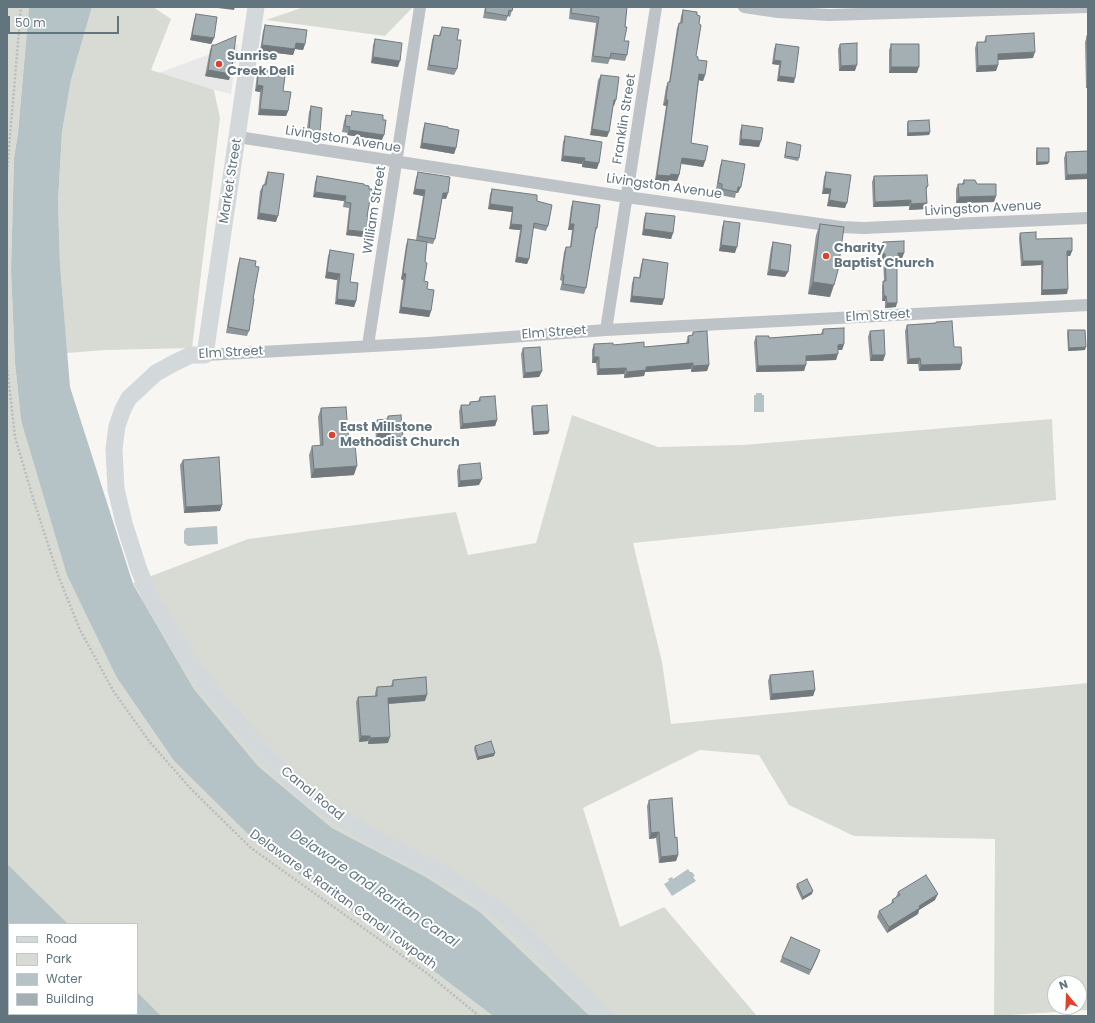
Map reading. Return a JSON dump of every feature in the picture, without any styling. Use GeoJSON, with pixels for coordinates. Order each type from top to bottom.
{"type":"FeatureCollection","features":[{"type":"Feature","properties":{"kind":"street","name":"Market Street"},"geometry":{"type":"LineString","coordinates":[[205,355],[256,7]]}},
{"type":"Feature","properties":{"kind":"street","name":"William Street"},"geometry":{"type":"LineString","coordinates":[[368,345],[420,7]]}},
{"type":"Feature","properties":{"kind":"street","name":"Franklin Street"},"geometry":{"type":"LineString","coordinates":[[606,330],[656,7]]}},
{"type":"Feature","properties":{"kind":"street"},"geometry":{"type":"LineString","coordinates":[[744,7],[778,12],[829,15],[1088,7]]}},
{"type":"Feature","properties":{"kind":"street","name":"Livingston Avenue"},"geometry":{"type":"LineString","coordinates":[[238,137],[627,197],[841,227],[864,228],[1088,218]]}},
{"type":"Feature","properties":{"kind":"street","name":"Elm Street"},"geometry":{"type":"LineString","coordinates":[[116,489],[114,450],[116,426],[129,398],[156,373],[174,362],[191,355],[428,343],[606,330],[1088,305]]}},
{"type":"Feature","properties":{"kind":"street","name":"Canal Road"},"geometry":{"type":"LineString","coordinates":[[116,489],[124,523],[139,570],[151,598],[178,644],[207,686],[265,754],[314,799],[341,818],[360,830],[443,874],[501,912],[522,931],[603,1016]]}},
{"type":"Feature","properties":{"kind":"path"},"geometry":{"type":"LineString","coordinates":[[7,171],[21,7]]}},
{"type":"Feature","properties":{"kind":"path","name":"Delaware & Raritan Canal Towpath"},"geometry":{"type":"LineString","coordinates":[[7,366],[15,436],[58,575],[80,630],[114,692],[149,741],[191,789],[251,848],[428,974],[479,1016]]}},
{"type":"Feature","properties":{"kind":"shaded area"},"geometry":{"type":"Polygon","coordinates":[[[238,44],[231,94],[153,75],[238,44]]]}},
{"type":"Feature","properties":{"kind":"green space"},"geometry":{"type":"Polygon","coordinates":[[[7,7],[29,7],[18,133],[14,158],[11,270],[15,363],[21,420],[117,678],[174,761],[264,850],[377,928],[493,1016],[7,1016],[7,7]]]}},
{"type":"Feature","properties":{"kind":"green space"},"geometry":{"type":"Polygon","coordinates":[[[92,7],[153,7],[171,19],[151,70],[214,90],[220,118],[192,348],[105,350],[67,353],[60,264],[58,203],[62,132],[71,80],[92,7]]]}},
{"type":"Feature","properties":{"kind":"green space"},"geometry":{"type":"Polygon","coordinates":[[[304,7],[413,7],[385,36],[266,20],[304,7]]]}},
{"type":"Feature","properties":{"kind":"green space"},"geometry":{"type":"Polygon","coordinates":[[[572,415],[658,447],[743,445],[1052,419],[1056,500],[633,543],[662,662],[671,724],[1088,683],[1088,1010],[1087,975],[1047,975],[1047,1013],[994,1016],[995,839],[854,836],[789,805],[759,755],[700,750],[583,808],[620,927],[664,907],[757,1016],[590,1016],[480,912],[426,877],[332,828],[258,766],[194,689],[133,583],[248,539],[456,512],[468,555],[536,543],[572,415]]]}},
{"type":"Feature","properties":{"kind":"water","name":"Delaware and Raritan Canal"},"geometry":{"type":"Polygon","coordinates":[[[29,7],[92,7],[71,80],[62,132],[58,203],[60,264],[70,387],[133,584],[194,689],[258,766],[332,828],[426,877],[480,912],[590,1016],[493,1016],[377,928],[264,850],[174,761],[117,678],[67,575],[21,420],[15,363],[11,270],[14,158],[18,133],[29,7]]]}},
{"type":"Feature","properties":{"kind":"water"},"geometry":{"type":"Polygon","coordinates":[[[756,393],[762,393],[762,395],[764,395],[764,412],[754,412],[754,395],[756,395],[756,393]]]}},
{"type":"Feature","properties":{"kind":"water"},"geometry":{"type":"Polygon","coordinates":[[[217,526],[218,544],[188,546],[184,543],[184,531],[186,528],[217,526]]]}},
{"type":"Feature","properties":{"kind":"water"},"geometry":{"type":"Polygon","coordinates":[[[7,864],[67,923],[8,923],[8,946],[7,864]]]}},
{"type":"Feature","properties":{"kind":"water"},"geometry":{"type":"Polygon","coordinates":[[[688,869],[695,876],[693,877],[696,881],[672,896],[664,884],[669,881],[668,879],[672,877],[673,879],[688,869]]]}},
{"type":"Feature","properties":{"kind":"water"},"geometry":{"type":"Polygon","coordinates":[[[138,993],[161,1016],[69,1015],[138,1015],[138,993]]]}},
{"type":"Feature","properties":{"kind":"building"},"geometry":{"type":"Polygon","coordinates":[[[486,7],[513,7],[512,11],[509,10],[508,16],[485,12],[486,7]]]}},
{"type":"Feature","properties":{"kind":"building"},"geometry":{"type":"Polygon","coordinates":[[[572,7],[627,7],[625,27],[627,27],[624,41],[629,41],[627,55],[611,53],[610,58],[593,56],[599,17],[571,13],[572,7]]]}},
{"type":"Feature","properties":{"kind":"building"},"geometry":{"type":"Polygon","coordinates":[[[683,10],[697,12],[697,15],[700,16],[699,24],[701,25],[696,56],[698,57],[698,60],[707,61],[705,75],[699,74],[691,143],[708,146],[705,161],[682,158],[679,175],[657,175],[668,100],[666,100],[668,82],[670,82],[679,23],[682,23],[683,10]]]}},
{"type":"Feature","properties":{"kind":"building"},"geometry":{"type":"Polygon","coordinates":[[[196,14],[217,17],[214,38],[192,35],[196,14]]]}},
{"type":"Feature","properties":{"kind":"building"},"geometry":{"type":"Polygon","coordinates":[[[265,25],[307,30],[305,44],[296,43],[295,49],[262,45],[265,25]]]}},
{"type":"Feature","properties":{"kind":"building"},"geometry":{"type":"Polygon","coordinates":[[[442,27],[459,29],[457,40],[461,40],[457,69],[429,65],[434,35],[440,36],[442,27]]]}},
{"type":"Feature","properties":{"kind":"building"},"geometry":{"type":"Polygon","coordinates":[[[1034,33],[1035,52],[998,54],[998,65],[978,66],[977,42],[986,42],[986,36],[1034,33]]]}},
{"type":"Feature","properties":{"kind":"building","name":"Sunrise Creek Deli"},"geometry":{"type":"Polygon","coordinates":[[[236,36],[231,74],[208,70],[212,45],[236,36]]]}},
{"type":"Feature","properties":{"kind":"building"},"geometry":{"type":"Polygon","coordinates":[[[1087,36],[1088,36],[1088,72],[1087,36]]]}},
{"type":"Feature","properties":{"kind":"building"},"geometry":{"type":"Polygon","coordinates":[[[375,39],[402,43],[400,61],[373,57],[375,39]]]}},
{"type":"Feature","properties":{"kind":"building"},"geometry":{"type":"Polygon","coordinates":[[[857,43],[857,65],[841,66],[840,44],[857,43]]]}},
{"type":"Feature","properties":{"kind":"building"},"geometry":{"type":"Polygon","coordinates":[[[776,44],[799,47],[795,78],[779,76],[781,61],[774,60],[776,44]]]}},
{"type":"Feature","properties":{"kind":"building"},"geometry":{"type":"Polygon","coordinates":[[[891,44],[919,44],[919,67],[891,67],[891,44]]]}},
{"type":"Feature","properties":{"kind":"building"},"geometry":{"type":"Polygon","coordinates":[[[259,69],[278,71],[278,75],[285,76],[283,91],[291,92],[288,111],[260,109],[263,86],[257,85],[259,69]]]}},
{"type":"Feature","properties":{"kind":"building"},"geometry":{"type":"Polygon","coordinates":[[[601,75],[619,77],[609,132],[592,129],[601,75]]]}},
{"type":"Feature","properties":{"kind":"building"},"geometry":{"type":"Polygon","coordinates":[[[311,106],[322,108],[320,132],[309,131],[311,106]]]}},
{"type":"Feature","properties":{"kind":"building"},"geometry":{"type":"Polygon","coordinates":[[[352,111],[383,115],[383,120],[386,120],[384,135],[349,130],[350,127],[345,126],[346,115],[351,116],[352,111]]]}},
{"type":"Feature","properties":{"kind":"building"},"geometry":{"type":"Polygon","coordinates":[[[929,120],[930,132],[908,133],[908,121],[929,120]]]}},
{"type":"Feature","properties":{"kind":"building"},"geometry":{"type":"Polygon","coordinates":[[[425,123],[459,130],[456,148],[422,143],[425,123]]]}},
{"type":"Feature","properties":{"kind":"building"},"geometry":{"type":"Polygon","coordinates":[[[742,125],[763,128],[761,141],[741,139],[742,125]]]}},
{"type":"Feature","properties":{"kind":"building"},"geometry":{"type":"Polygon","coordinates":[[[565,136],[602,142],[599,163],[584,161],[585,158],[563,156],[565,136]]]}},
{"type":"Feature","properties":{"kind":"building"},"geometry":{"type":"Polygon","coordinates":[[[787,142],[801,145],[799,158],[785,156],[787,142]]]}},
{"type":"Feature","properties":{"kind":"building"},"geometry":{"type":"Polygon","coordinates":[[[1037,148],[1049,148],[1049,162],[1037,162],[1037,148]]]}},
{"type":"Feature","properties":{"kind":"building"},"geometry":{"type":"Polygon","coordinates":[[[1088,151],[1088,174],[1067,175],[1066,152],[1088,151]]]}},
{"type":"Feature","properties":{"kind":"building"},"geometry":{"type":"Polygon","coordinates":[[[722,160],[745,164],[741,187],[738,187],[737,192],[722,189],[722,184],[718,183],[722,160]]]}},
{"type":"Feature","properties":{"kind":"building"},"geometry":{"type":"Polygon","coordinates":[[[268,172],[284,174],[278,216],[259,213],[263,185],[266,185],[268,172]]]}},
{"type":"Feature","properties":{"kind":"building"},"geometry":{"type":"Polygon","coordinates":[[[418,172],[450,177],[448,193],[443,193],[435,239],[418,236],[425,190],[415,189],[418,172]]]}},
{"type":"Feature","properties":{"kind":"building"},"geometry":{"type":"Polygon","coordinates":[[[826,172],[851,175],[847,203],[829,200],[831,189],[824,188],[826,172]]]}},
{"type":"Feature","properties":{"kind":"building"},"geometry":{"type":"Polygon","coordinates":[[[927,175],[927,203],[911,204],[911,200],[875,202],[874,176],[927,175]]]}},
{"type":"Feature","properties":{"kind":"building"},"geometry":{"type":"Polygon","coordinates":[[[317,176],[364,184],[369,186],[369,189],[372,189],[367,216],[366,232],[348,230],[351,203],[345,202],[346,196],[315,192],[317,176]]]}},
{"type":"Feature","properties":{"kind":"building"},"geometry":{"type":"Polygon","coordinates":[[[964,180],[975,180],[977,184],[996,184],[996,196],[959,197],[958,184],[964,184],[964,180]]]}},
{"type":"Feature","properties":{"kind":"building"},"geometry":{"type":"Polygon","coordinates":[[[492,189],[537,195],[537,201],[552,205],[548,226],[534,223],[529,259],[517,257],[522,225],[511,224],[513,207],[490,204],[492,189]]]}},
{"type":"Feature","properties":{"kind":"building"},"geometry":{"type":"Polygon","coordinates":[[[573,201],[600,205],[586,288],[563,284],[564,275],[562,274],[566,247],[571,247],[574,224],[570,224],[573,201]]]}},
{"type":"Feature","properties":{"kind":"building"},"geometry":{"type":"Polygon","coordinates":[[[646,213],[675,216],[673,233],[644,229],[646,213]]]}},
{"type":"Feature","properties":{"kind":"building"},"geometry":{"type":"Polygon","coordinates":[[[724,221],[740,223],[737,247],[721,245],[724,221]]]}},
{"type":"Feature","properties":{"kind":"building","name":"Charity Baptist Church"},"geometry":{"type":"Polygon","coordinates":[[[820,224],[844,227],[838,270],[834,285],[813,282],[820,224]]]}},
{"type":"Feature","properties":{"kind":"building"},"geometry":{"type":"Polygon","coordinates":[[[1036,232],[1036,239],[1072,238],[1072,251],[1067,251],[1068,289],[1042,290],[1043,261],[1023,261],[1020,233],[1036,232]]]}},
{"type":"Feature","properties":{"kind":"building"},"geometry":{"type":"Polygon","coordinates":[[[408,239],[427,242],[425,262],[427,263],[424,281],[428,282],[427,289],[434,290],[431,311],[401,307],[406,274],[403,273],[408,239]]]}},
{"type":"Feature","properties":{"kind":"building"},"geometry":{"type":"Polygon","coordinates":[[[904,241],[904,253],[898,253],[897,303],[887,303],[886,296],[884,296],[883,281],[886,281],[883,242],[904,241]]]}},
{"type":"Feature","properties":{"kind":"building"},"geometry":{"type":"Polygon","coordinates":[[[773,242],[791,245],[788,272],[770,269],[773,242]]]}},
{"type":"Feature","properties":{"kind":"building"},"geometry":{"type":"Polygon","coordinates":[[[330,250],[354,254],[350,282],[358,283],[356,301],[337,299],[340,274],[327,272],[330,250]]]}},
{"type":"Feature","properties":{"kind":"building"},"geometry":{"type":"Polygon","coordinates":[[[240,258],[256,261],[255,266],[259,267],[249,331],[228,327],[240,258]]]}},
{"type":"Feature","properties":{"kind":"building"},"geometry":{"type":"Polygon","coordinates":[[[643,259],[668,263],[664,299],[632,296],[634,277],[640,278],[643,259]]]}},
{"type":"Feature","properties":{"kind":"building"},"geometry":{"type":"Polygon","coordinates":[[[952,321],[954,347],[961,347],[962,364],[921,365],[920,358],[909,359],[907,325],[952,321]]]}},
{"type":"Feature","properties":{"kind":"building"},"geometry":{"type":"Polygon","coordinates":[[[844,328],[844,344],[838,345],[838,354],[806,356],[806,365],[758,366],[756,336],[769,336],[769,338],[823,334],[823,329],[844,328]]]}},
{"type":"Feature","properties":{"kind":"building"},"geometry":{"type":"Polygon","coordinates":[[[884,330],[885,355],[872,355],[870,331],[884,330]]]}},
{"type":"Feature","properties":{"kind":"building"},"geometry":{"type":"Polygon","coordinates":[[[1068,330],[1085,330],[1086,347],[1069,348],[1068,330]]]}},
{"type":"Feature","properties":{"kind":"building"},"geometry":{"type":"Polygon","coordinates":[[[707,331],[709,365],[693,366],[693,363],[646,367],[646,370],[627,372],[626,368],[599,369],[599,357],[594,357],[594,344],[613,343],[613,345],[644,342],[644,347],[689,343],[688,336],[693,335],[693,332],[707,331]]]}},
{"type":"Feature","properties":{"kind":"building"},"geometry":{"type":"Polygon","coordinates":[[[540,347],[542,371],[525,373],[523,348],[540,347]]]}},
{"type":"Feature","properties":{"kind":"building"},"geometry":{"type":"Polygon","coordinates":[[[495,396],[497,420],[463,424],[461,405],[470,405],[470,402],[480,401],[480,397],[495,396]]]}},
{"type":"Feature","properties":{"kind":"building"},"geometry":{"type":"Polygon","coordinates":[[[547,405],[549,431],[534,432],[532,406],[547,405]]]}},
{"type":"Feature","properties":{"kind":"building","name":"East Millstone Methodist Church"},"geometry":{"type":"Polygon","coordinates":[[[346,407],[349,444],[355,444],[357,466],[314,469],[312,446],[323,445],[321,408],[346,407]]]}},
{"type":"Feature","properties":{"kind":"building"},"geometry":{"type":"Polygon","coordinates":[[[401,415],[403,437],[390,438],[390,432],[378,433],[377,420],[388,419],[388,416],[401,415]]]}},
{"type":"Feature","properties":{"kind":"building"},"geometry":{"type":"Polygon","coordinates":[[[219,457],[222,505],[186,507],[183,460],[219,457]]]}},
{"type":"Feature","properties":{"kind":"building"},"geometry":{"type":"Polygon","coordinates":[[[480,463],[482,479],[460,481],[459,465],[480,463]]]}},
{"type":"Feature","properties":{"kind":"building"},"geometry":{"type":"Polygon","coordinates":[[[813,671],[815,690],[772,694],[770,675],[813,671]]]}},
{"type":"Feature","properties":{"kind":"building"},"geometry":{"type":"Polygon","coordinates":[[[426,677],[427,695],[388,698],[390,737],[370,738],[370,736],[361,736],[358,697],[377,696],[377,687],[393,686],[393,680],[426,677]]]}},
{"type":"Feature","properties":{"kind":"building"},"geometry":{"type":"Polygon","coordinates":[[[491,741],[495,753],[478,757],[475,746],[491,741]]]}},
{"type":"Feature","properties":{"kind":"building"},"geometry":{"type":"Polygon","coordinates":[[[672,798],[675,838],[677,837],[678,855],[661,857],[659,832],[651,833],[649,800],[672,798]]]}},
{"type":"Feature","properties":{"kind":"building"},"geometry":{"type":"Polygon","coordinates":[[[926,875],[938,894],[919,906],[920,908],[889,927],[879,911],[894,902],[892,900],[900,895],[898,892],[926,875]]]}},
{"type":"Feature","properties":{"kind":"building"},"geometry":{"type":"Polygon","coordinates":[[[807,879],[813,891],[803,897],[797,884],[807,879]]]}},
{"type":"Feature","properties":{"kind":"building"},"geometry":{"type":"Polygon","coordinates":[[[791,937],[820,950],[811,970],[782,957],[791,937]]]}},
{"type":"Feature","properties":{"kind":"place","name":"Sunrise Creek Deli"},"geometry":{"type":"Point","coordinates":[219,64]}},
{"type":"Feature","properties":{"kind":"place","name":"Charity Baptist Church"},"geometry":{"type":"Point","coordinates":[826,256]}},
{"type":"Feature","properties":{"kind":"place","name":"East Millstone Methodist Church"},"geometry":{"type":"Point","coordinates":[332,435]}}]}
